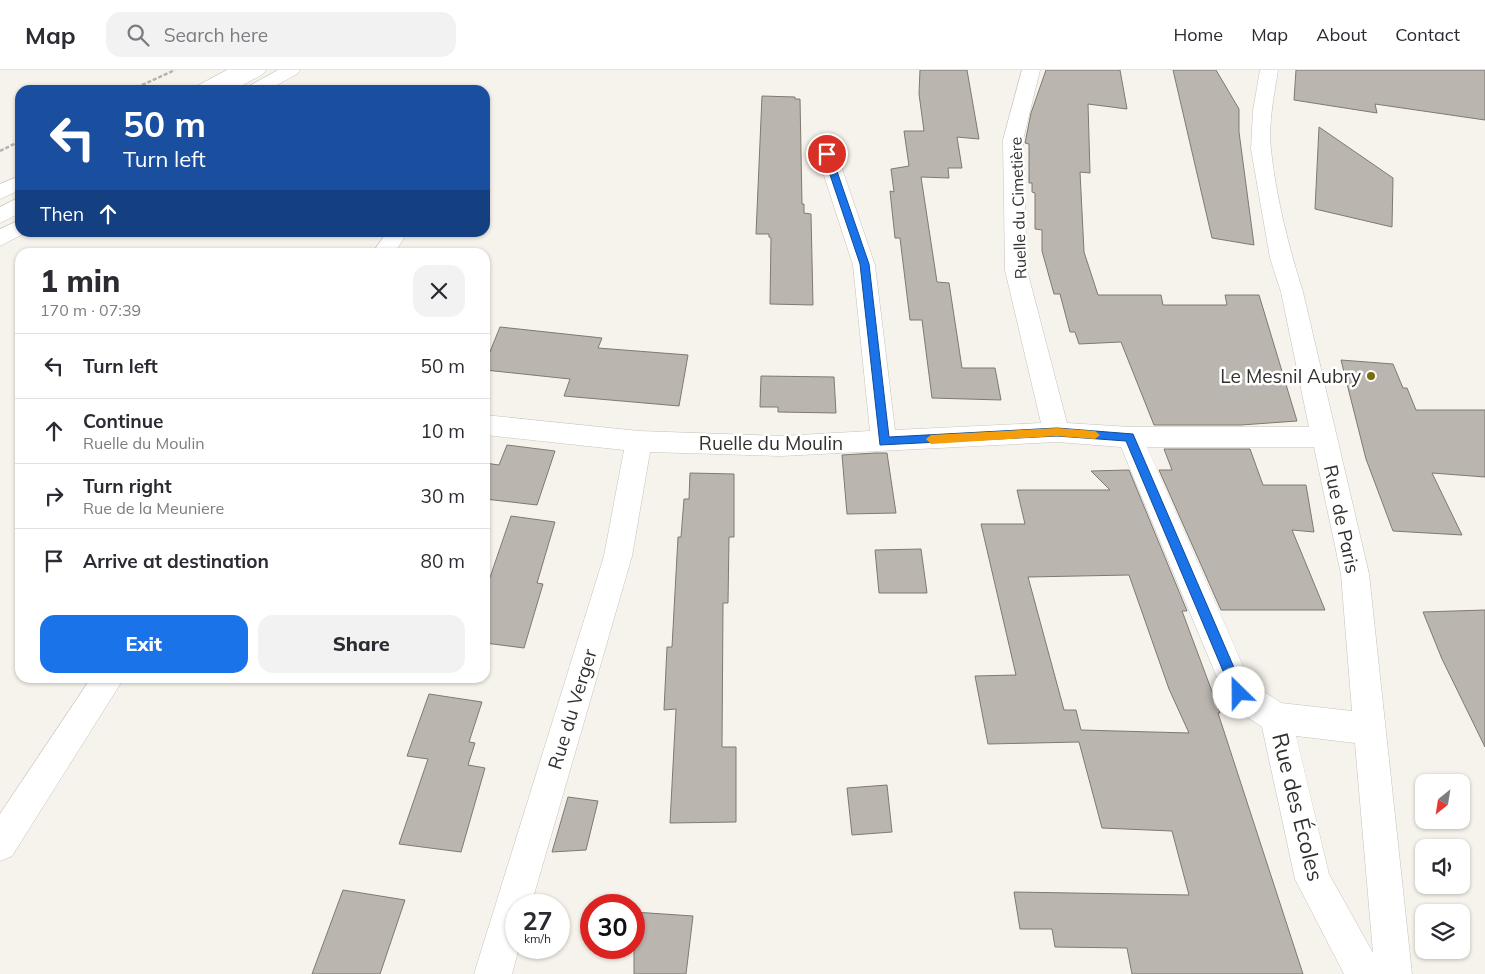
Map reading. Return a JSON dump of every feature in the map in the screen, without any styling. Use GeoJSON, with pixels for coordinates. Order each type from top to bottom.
{"type":"FeatureCollection","features":[{"type":"Feature","properties":{"kind":"street"},"geometry":{"type":"LineString","coordinates":[[212,85],[241,70]]}},
{"type":"Feature","properties":{"kind":"street"},"geometry":{"type":"LineString","coordinates":[[229,85],[257,70]]}},
{"type":"Feature","properties":{"kind":"street"},"geometry":{"type":"LineString","coordinates":[[264,85],[291,70]]}},
{"type":"Feature","properties":{"kind":"street","name":"Ruelle du Cimetière"},"geometry":{"type":"LineString","coordinates":[[1031,70],[1013,140],[1016,270],[1048,403],[1057,432]]}},
{"type":"Feature","properties":{"kind":"street","name":"Rue de Paris"},"geometry":{"type":"LineString","coordinates":[[1269,70],[1262,111],[1261,149],[1281,258],[1292,292],[1355,574],[1393,974]]}},
{"type":"Feature","properties":{"kind":"street"},"geometry":{"type":"LineString","coordinates":[[827,154],[864,264],[884,442]]}},
{"type":"Feature","properties":{"kind":"street"},"geometry":{"type":"LineString","coordinates":[[0,192],[15,184]]}},
{"type":"Feature","properties":{"kind":"street"},"geometry":{"type":"LineString","coordinates":[[0,216],[15,207]]}},
{"type":"Feature","properties":{"kind":"street"},"geometry":{"type":"LineString","coordinates":[[0,239],[15,230]]}},
{"type":"Feature","properties":{"kind":"street"},"geometry":{"type":"LineString","coordinates":[[387,248],[394,237]]}},
{"type":"Feature","properties":{"kind":"street","name":"Ruelle du Moulin"},"geometry":{"type":"LineString","coordinates":[[490,426],[639,441],[781,446],[1057,432],[1130,437],[1324,437]]}},
{"type":"Feature","properties":{"kind":"street","name":"Rue des Écoles"},"geometry":{"type":"LineString","coordinates":[[1130,437],[1239,693],[1276,718],[1370,729]]}},
{"type":"Feature","properties":{"kind":"street","name":"Rue du Verger"},"geometry":{"type":"LineString","coordinates":[[493,974],[618,556],[639,441]]}},
{"type":"Feature","properties":{"kind":"street"},"geometry":{"type":"LineString","coordinates":[[0,844],[107,683]]}},
{"type":"Feature","properties":{"kind":"street","name":"Rue des Écoles"},"geometry":{"type":"LineString","coordinates":[[1276,718],[1313,879],[1364,974]]}},
{"type":"Feature","properties":{"kind":"path"},"geometry":{"type":"LineString","coordinates":[[142,85],[174,70]]}},
{"type":"Feature","properties":{"kind":"path"},"geometry":{"type":"LineString","coordinates":[[0,151],[15,144]]}},
{"type":"Feature","properties":{"kind":"building"},"geometry":{"type":"Polygon","coordinates":[[[920,70],[967,70],[979,139],[957,137],[962,168],[948,168],[949,178],[921,177],[937,282],[949,283],[962,368],[995,368],[1001,400],[932,398],[922,320],[910,320],[900,238],[895,238],[890,191],[894,192],[891,169],[909,166],[904,131],[924,131],[919,94],[920,70]]]}},
{"type":"Feature","properties":{"kind":"building"},"geometry":{"type":"Polygon","coordinates":[[[1046,70],[1120,70],[1127,109],[1088,104],[1090,173],[1080,172],[1084,252],[1098,295],[1161,295],[1163,305],[1227,305],[1225,295],[1259,295],[1297,421],[1241,425],[1154,425],[1121,342],[1079,344],[1075,332],[1070,332],[1060,294],[1054,294],[1042,251],[1042,230],[1035,229],[1035,193],[1032,192],[1032,183],[1029,183],[1029,144],[1025,143],[1031,113],[1046,70]]]}},
{"type":"Feature","properties":{"kind":"building"},"geometry":{"type":"Polygon","coordinates":[[[1173,70],[1216,70],[1239,109],[1239,132],[1254,245],[1212,238],[1173,70]]]}},
{"type":"Feature","properties":{"kind":"building"},"geometry":{"type":"Polygon","coordinates":[[[1296,70],[1485,70],[1485,120],[1375,104],[1377,113],[1294,100],[1296,70]]]}},
{"type":"Feature","properties":{"kind":"building"},"geometry":{"type":"Polygon","coordinates":[[[762,96],[795,97],[795,99],[800,99],[802,204],[804,204],[804,213],[811,214],[813,305],[770,304],[771,238],[769,234],[756,234],[762,96]]]}},
{"type":"Feature","properties":{"kind":"building"},"geometry":{"type":"Polygon","coordinates":[[[1319,127],[1393,178],[1392,227],[1315,209],[1319,127]]]}},
{"type":"Feature","properties":{"kind":"building"},"geometry":{"type":"Polygon","coordinates":[[[500,327],[602,338],[598,348],[688,355],[679,406],[564,396],[570,379],[490,371],[490,352],[500,327]]]}},
{"type":"Feature","properties":{"kind":"building"},"geometry":{"type":"Polygon","coordinates":[[[1341,360],[1393,364],[1403,388],[1407,388],[1416,410],[1485,410],[1485,477],[1432,473],[1462,535],[1393,531],[1366,459],[1341,360]]]}},
{"type":"Feature","properties":{"kind":"building"},"geometry":{"type":"Polygon","coordinates":[[[761,376],[834,377],[836,413],[778,412],[778,407],[760,407],[761,376]]]}},
{"type":"Feature","properties":{"kind":"building"},"geometry":{"type":"Polygon","coordinates":[[[507,445],[555,451],[537,505],[490,500],[490,464],[499,465],[507,445]]]}},
{"type":"Feature","properties":{"kind":"building"},"geometry":{"type":"Polygon","coordinates":[[[1164,449],[1250,449],[1263,485],[1306,485],[1314,532],[1292,530],[1325,610],[1221,610],[1159,470],[1172,470],[1164,449]]]}},
{"type":"Feature","properties":{"kind":"building"},"geometry":{"type":"Polygon","coordinates":[[[887,453],[896,513],[847,514],[842,455],[887,453]]]}},
{"type":"Feature","properties":{"kind":"building"},"geometry":{"type":"Polygon","coordinates":[[[1129,470],[1187,611],[1182,611],[1220,713],[1218,713],[1303,974],[1132,974],[1127,948],[1055,947],[1052,929],[1020,929],[1014,892],[1189,895],[1172,831],[1102,828],[1079,742],[988,744],[975,676],[1016,675],[981,524],[1025,524],[1017,490],[1110,490],[1091,471],[1129,470]],[[1129,575],[1028,577],[1064,710],[1076,710],[1081,730],[1189,733],[1169,689],[1129,575]]]}},
{"type":"Feature","properties":{"kind":"building"},"geometry":{"type":"Polygon","coordinates":[[[690,473],[734,474],[734,537],[729,537],[728,603],[723,603],[722,747],[736,747],[736,822],[670,823],[676,709],[664,710],[667,647],[672,647],[678,537],[681,537],[684,499],[689,499],[690,473]]]}},
{"type":"Feature","properties":{"kind":"building"},"geometry":{"type":"Polygon","coordinates":[[[511,516],[555,522],[537,583],[543,584],[524,648],[490,644],[490,577],[511,516]]]}},
{"type":"Feature","properties":{"kind":"building"},"geometry":{"type":"Polygon","coordinates":[[[921,549],[927,593],[879,593],[875,550],[921,549]]]}},
{"type":"Feature","properties":{"kind":"building"},"geometry":{"type":"Polygon","coordinates":[[[1485,610],[1485,747],[1442,659],[1423,612],[1485,610]]]}},
{"type":"Feature","properties":{"kind":"building"},"geometry":{"type":"Polygon","coordinates":[[[429,694],[482,702],[469,742],[475,743],[468,765],[485,768],[461,852],[399,844],[428,759],[407,756],[429,694]]]}},
{"type":"Feature","properties":{"kind":"building"},"geometry":{"type":"Polygon","coordinates":[[[887,785],[892,832],[852,835],[847,788],[887,785]]]}},
{"type":"Feature","properties":{"kind":"building"},"geometry":{"type":"Polygon","coordinates":[[[568,797],[598,801],[586,850],[552,852],[568,797]]]}},
{"type":"Feature","properties":{"kind":"building"},"geometry":{"type":"Polygon","coordinates":[[[343,890],[405,900],[380,974],[312,974],[343,890]]]}},
{"type":"Feature","properties":{"kind":"building"},"geometry":{"type":"Polygon","coordinates":[[[645,913],[693,916],[686,974],[634,974],[634,959],[645,959],[645,913]]]}},
{"type":"Feature","properties":{"kind":"slow traffic"},"geometry":{"type":"LineString","coordinates":[[931,439],[1057,432],[1095,435]]}},
{"type":"Feature","properties":{"kind":"place","name":"Le Mesnil Aubry"},"geometry":{"type":"Point","coordinates":[1371,376]}},
{"type":"Feature","properties":{"kind":"route"},"geometry":{"type":"LineString","coordinates":[[827,154],[864,264],[884,442],[1057,432],[1130,437],[1239,693]]}}]}
